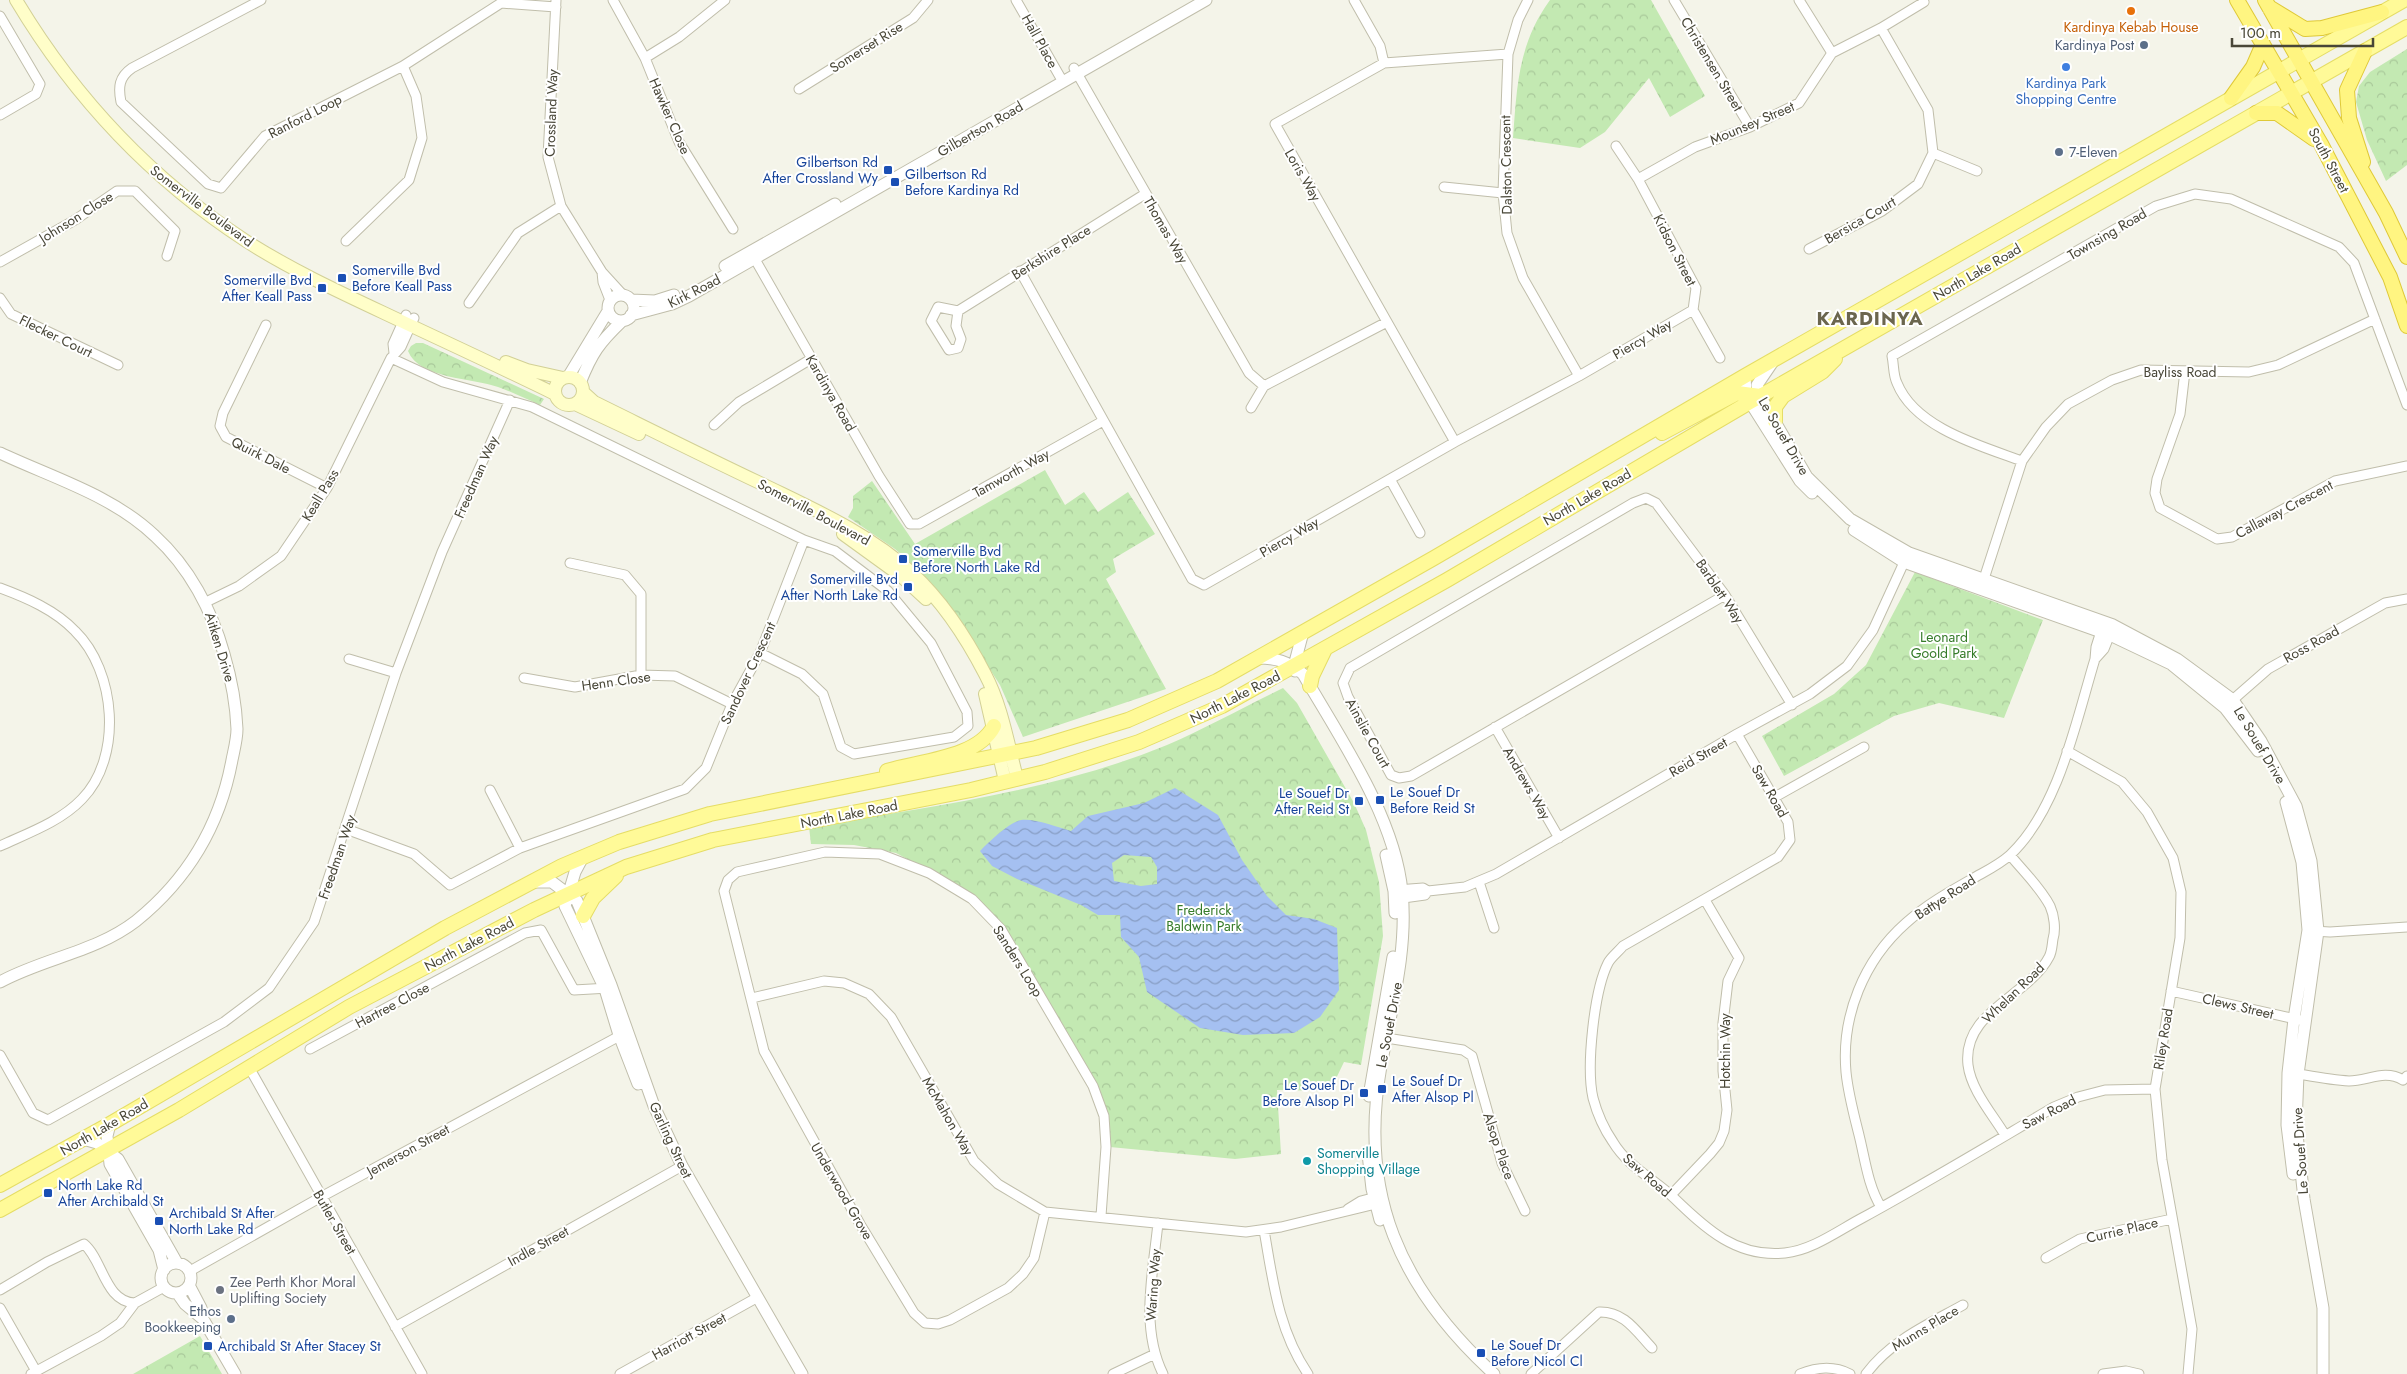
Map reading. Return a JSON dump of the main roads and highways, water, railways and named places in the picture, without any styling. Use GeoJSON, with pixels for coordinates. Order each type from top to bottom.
{"type":"FeatureCollection","features":[{"type":"Feature","properties":{"kind":"highway","name":"South Street"},"geometry":{"type":"LineString","coordinates":[[2237,0],[2321,144],[2390,277],[2407,326]]}},
{"type":"Feature","properties":{"kind":"highway","name":"South Street"},"geometry":{"type":"LineString","coordinates":[[2266,3],[2370,186],[2407,257]]}},
{"type":"Feature","properties":{"kind":"highway"},"geometry":{"type":"LineString","coordinates":[[2266,3],[2306,29],[2322,28],[2382,12]]}},
{"type":"Feature","properties":{"kind":"highway"},"geometry":{"type":"LineString","coordinates":[[2231,98],[2253,67],[2263,44]]}},
{"type":"Feature","properties":{"kind":"highway"},"geometry":{"type":"LineString","coordinates":[[2366,51],[2347,90],[2347,102],[2349,118],[2370,186]]}},
{"type":"Feature","properties":{"kind":"highway"},"geometry":{"type":"LineString","coordinates":[[2256,113],[2277,113],[2284,116],[2321,144]]}},
{"type":"Feature","properties":{"kind":"main road","name":"Somerville Boulevard"},"geometry":{"type":"LineString","coordinates":[[16,0],[47,50],[74,86],[113,131],[164,179],[217,220],[281,262],[408,320],[509,363],[565,378]]}},
{"type":"Feature","properties":{"kind":"main road","name":"Somerville Boulevard"},"geometry":{"type":"LineString","coordinates":[[24,0],[63,59],[102,107],[129,136],[182,185],[246,232],[305,266],[555,394]]}},
{"type":"Feature","properties":{"kind":"main road","name":"North Lake Road"},"geometry":{"type":"LineString","coordinates":[[0,1185],[110,1124],[445,928],[532,882],[619,842],[710,814],[1006,756],[1128,720],[1216,681],[1434,558],[1745,376],[2404,0]]}},
{"type":"Feature","properties":{"kind":"main road","name":"North Lake Road"},"geometry":{"type":"LineString","coordinates":[[0,1210],[109,1150],[250,1068],[349,1007],[569,893],[626,867],[712,840],[1011,780],[1073,764],[1139,742],[1222,706],[1447,580],[1752,397],[1850,344],[2407,27]]}},
{"type":"Feature","properties":{"kind":"main road"},"geometry":{"type":"LineString","coordinates":[[1775,421],[1775,407],[1783,396],[1822,372],[1850,344]]}},
{"type":"Feature","properties":{"kind":"main road"},"geometry":{"type":"LineString","coordinates":[[565,378],[572,378],[581,388],[575,404],[562,404],[555,394],[556,384],[565,378]]}},
{"type":"Feature","properties":{"kind":"main road","name":"Somerville Boulevard"},"geometry":{"type":"LineString","coordinates":[[581,388],[594,402],[818,511],[875,544],[912,573],[949,614],[986,675],[998,706],[1011,780]]}},
{"type":"Feature","properties":{"kind":"main road"},"geometry":{"type":"LineString","coordinates":[[1637,439],[1668,432],[1737,394],[1752,397]]}},
{"type":"Feature","properties":{"kind":"main road","name":"Somerville Boulevard"},"geometry":{"type":"LineString","coordinates":[[575,404],[826,523],[856,542],[901,576],[920,593],[956,637],[985,691],[994,726],[1006,756]]}},
{"type":"Feature","properties":{"kind":"main road"},"geometry":{"type":"LineString","coordinates":[[1310,686],[1312,676],[1326,649]]}},
{"type":"Feature","properties":{"kind":"main road"},"geometry":{"type":"LineString","coordinates":[[857,785],[874,775],[971,749],[985,741],[994,726]]}},
{"type":"Feature","properties":{"kind":"main road"},"geometry":{"type":"LineString","coordinates":[[583,916],[593,898],[626,867]]}},
{"type":"Feature","properties":{"kind":"water"},"geometry":{"type":"Polygon","coordinates":[[[1175,788],[1218,815],[1242,860],[1267,896],[1286,915],[1314,919],[1337,928],[1339,990],[1320,1017],[1294,1033],[1243,1035],[1200,1028],[1147,992],[1139,957],[1121,937],[1120,915],[1098,915],[1081,905],[1017,879],[992,866],[980,851],[1005,829],[1021,820],[1053,825],[1071,831],[1088,816],[1144,803],[1175,788]],[[1124,855],[1112,863],[1114,881],[1141,886],[1157,884],[1157,867],[1151,857],[1124,855]]]}},
{"type":"Feature","properties":{"kind":"place","name":"Kardinya Kebab House"},"geometry":{"type":"Point","coordinates":[2131,11]}},
{"type":"Feature","properties":{"kind":"place","name":"Kardinya Post"},"geometry":{"type":"Point","coordinates":[2144,45]}},
{"type":"Feature","properties":{"kind":"place","name":"Kardinya Park Shopping Centre"},"geometry":{"type":"Point","coordinates":[2066,67]}},
{"type":"Feature","properties":{"kind":"place","name":"7-Eleven"},"geometry":{"type":"Point","coordinates":[2059,152]}},
{"type":"Feature","properties":{"kind":"place","name":"Gilbertson Rd After Crossland Wy"},"geometry":{"type":"Point","coordinates":[888,170]}},
{"type":"Feature","properties":{"kind":"place","name":"Gilbertson Rd Before Kardinya Rd"},"geometry":{"type":"Point","coordinates":[895,182]}},
{"type":"Feature","properties":{"kind":"place","name":"Somerville Bvd Before Keall Pass"},"geometry":{"type":"Point","coordinates":[342,278]}},
{"type":"Feature","properties":{"kind":"place","name":"Somerville Bvd After Keall Pass"},"geometry":{"type":"Point","coordinates":[322,288]}},
{"type":"Feature","properties":{"kind":"place","name":"Somerville Bvd Before North Lake Rd"},"geometry":{"type":"Point","coordinates":[903,559]}},
{"type":"Feature","properties":{"kind":"place","name":"Somerville Bvd After North Lake Rd"},"geometry":{"type":"Point","coordinates":[908,587]}},
{"type":"Feature","properties":{"kind":"place","name":"Le Souef Dr Before Reid St"},"geometry":{"type":"Point","coordinates":[1380,800]}},
{"type":"Feature","properties":{"kind":"place","name":"Le Souef Dr After Reid St"},"geometry":{"type":"Point","coordinates":[1359,801]}},
{"type":"Feature","properties":{"kind":"place","name":"Le Souef Dr After Alsop Pl"},"geometry":{"type":"Point","coordinates":[1382,1089]}},
{"type":"Feature","properties":{"kind":"place","name":"Le Souef Dr Before Alsop Pl"},"geometry":{"type":"Point","coordinates":[1364,1093]}},
{"type":"Feature","properties":{"kind":"place","name":"Somerville Shopping Village"},"geometry":{"type":"Point","coordinates":[1307,1161]}},
{"type":"Feature","properties":{"kind":"place","name":"North Lake Rd After Archibald St"},"geometry":{"type":"Point","coordinates":[48,1193]}},
{"type":"Feature","properties":{"kind":"place","name":"Archibald St After North Lake Rd"},"geometry":{"type":"Point","coordinates":[159,1221]}},
{"type":"Feature","properties":{"kind":"place","name":"Zee Perth Khor Moral Uplifting Society"},"geometry":{"type":"Point","coordinates":[220,1290]}},
{"type":"Feature","properties":{"kind":"place","name":"Ethos Bookkeeping"},"geometry":{"type":"Point","coordinates":[231,1319]}},
{"type":"Feature","properties":{"kind":"place","name":"Archibald St After Stacey St"},"geometry":{"type":"Point","coordinates":[208,1346]}},
{"type":"Feature","properties":{"kind":"place","name":"Le Souef Dr Before Nicol Cl"},"geometry":{"type":"Point","coordinates":[1481,1353]}},
{"type":"Feature","properties":{"kind":"district","name":"KARDINYA"},"geometry":{"type":"Point","coordinates":[1870,318]}},
{"type":"Feature","properties":{"kind":"park label","name":"Leonard Goold Park"},"geometry":{"type":"Point","coordinates":[1944,646]}},
{"type":"Feature","properties":{"kind":"park label","name":"Frederick Baldwin Park"},"geometry":{"type":"Point","coordinates":[1204,918]}}]}
